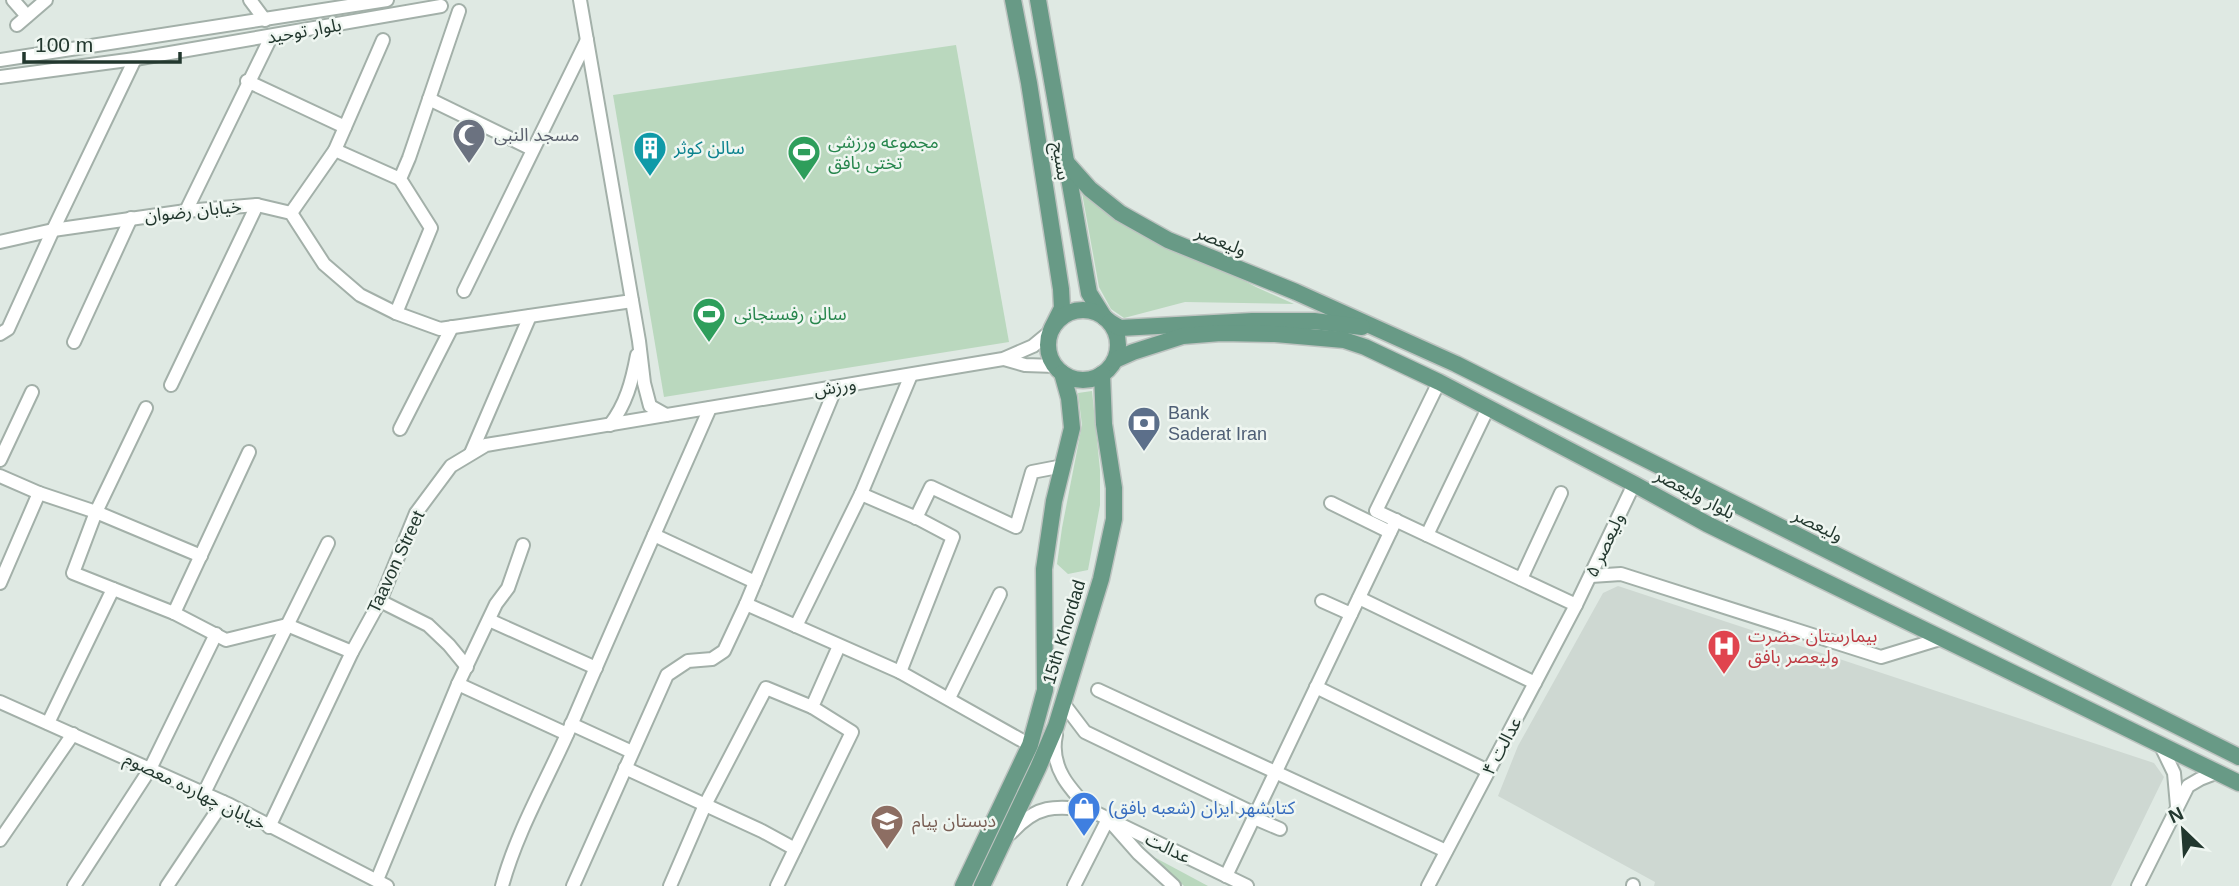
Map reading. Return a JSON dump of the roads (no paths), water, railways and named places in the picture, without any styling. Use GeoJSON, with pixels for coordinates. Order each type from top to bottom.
{"type":"FeatureCollection","features":[{"type":"Feature","properties":{"kind":"main road","name":"بسیج"},"geometry":{"type":"LineString","coordinates":[[1013,0],[1062,289],[1062,307],[1051,330]]}},
{"type":"Feature","properties":{"kind":"main road","name":"بسیج"},"geometry":{"type":"LineString","coordinates":[[1038,0],[1089,293],[1107,319]]}},
{"type":"Feature","properties":{"kind":"main road"},"geometry":{"type":"LineString","coordinates":[[1018,25],[1026,30],[1035,27],[1041,20]]}},
{"type":"Feature","properties":{"kind":"main road"},"geometry":{"type":"LineString","coordinates":[[1029,83],[1044,74],[1052,80]]}},
{"type":"Feature","properties":{"kind":"main road","name":"ولیعصر"},"geometry":{"type":"LineString","coordinates":[[1066,162],[1090,189],[1120,213],[1167,240],[1296,292],[1456,364],[2239,757]]}},
{"type":"Feature","properties":{"kind":"main road"},"geometry":{"type":"LineString","coordinates":[[1076,310],[1091,310],[1107,319],[1116,331],[1118,341],[1115,360],[1102,374],[1082,380],[1071,378],[1059,370],[1048,350],[1051,330],[1062,316],[1076,310]]}},
{"type":"Feature","properties":{"kind":"main road","name":"ولیعصر"},"geometry":{"type":"LineString","coordinates":[[1107,319],[1120,328],[1252,321],[1314,321],[1378,329]]}},
{"type":"Feature","properties":{"kind":"main road","name":"بلوار ولیعصر"},"geometry":{"type":"LineString","coordinates":[[1115,360],[1183,336],[1221,333],[1275,334],[1344,340],[1439,382],[1707,524],[2239,783]]}},
{"type":"Feature","properties":{"kind":"main road","name":"15th Khordad"},"geometry":{"type":"LineString","coordinates":[[963,886],[1030,745],[1045,690],[1044,569],[1054,500],[1072,428],[1069,398],[1059,370]]}},
{"type":"Feature","properties":{"kind":"main road","name":"15th Khordad"},"geometry":{"type":"LineString","coordinates":[[982,886],[1038,768],[1062,705],[1101,579],[1114,519],[1114,488],[1104,424],[1102,374]]}},
{"type":"Feature","properties":{"kind":"street"},"geometry":{"type":"LineString","coordinates":[[13,0],[22,21],[46,0]]}},
{"type":"Feature","properties":{"kind":"street"},"geometry":{"type":"LineString","coordinates":[[250,0],[265,20]]}},
{"type":"Feature","properties":{"kind":"street","name":"بلوار توحید"},"geometry":{"type":"LineString","coordinates":[[0,60],[387,0]]}},
{"type":"Feature","properties":{"kind":"street"},"geometry":{"type":"LineString","coordinates":[[439,3],[449,12],[458,11],[466,5],[467,0]]}},
{"type":"Feature","properties":{"kind":"street"},"geometry":{"type":"LineString","coordinates":[[580,0],[644,383],[650,406],[666,415]]}},
{"type":"Feature","properties":{"kind":"street","name":"بلوار توحید"},"geometry":{"type":"LineString","coordinates":[[1,80],[271,37],[439,3]]}},
{"type":"Feature","properties":{"kind":"street"},"geometry":{"type":"LineString","coordinates":[[400,179],[458,11]]}},
{"type":"Feature","properties":{"kind":"street"},"geometry":{"type":"LineString","coordinates":[[186,211],[247,81],[271,37]]}},
{"type":"Feature","properties":{"kind":"street"},"geometry":{"type":"LineString","coordinates":[[383,40],[335,150],[291,213],[324,264],[360,295],[440,329],[632,301]]}},
{"type":"Feature","properties":{"kind":"street"},"geometry":{"type":"LineString","coordinates":[[464,291],[587,40]]}},
{"type":"Feature","properties":{"kind":"street"},"geometry":{"type":"LineString","coordinates":[[0,334],[8,329],[52,230],[135,59]]}},
{"type":"Feature","properties":{"kind":"street"},"geometry":{"type":"LineString","coordinates":[[247,81],[345,127]]}},
{"type":"Feature","properties":{"kind":"street"},"geometry":{"type":"LineString","coordinates":[[429,99],[532,149]]}},
{"type":"Feature","properties":{"kind":"street"},"geometry":{"type":"LineString","coordinates":[[335,150],[400,179],[431,228],[397,313]]}},
{"type":"Feature","properties":{"kind":"street"},"geometry":{"type":"LineString","coordinates":[[171,385],[257,205]]}},
{"type":"Feature","properties":{"kind":"street","name":"خیابان رضوان"},"geometry":{"type":"LineString","coordinates":[[0,242],[52,230],[186,211],[257,205],[291,213]]}},
{"type":"Feature","properties":{"kind":"street"},"geometry":{"type":"LineString","coordinates":[[74,342],[131,218]]}},
{"type":"Feature","properties":{"kind":"street"},"geometry":{"type":"LineString","coordinates":[[471,454],[530,316]]}},
{"type":"Feature","properties":{"kind":"street"},"geometry":{"type":"LineString","coordinates":[[400,429],[452,327]]}},
{"type":"Feature","properties":{"kind":"street","name":"ورزش"},"geometry":{"type":"LineString","coordinates":[[666,415],[1003,359],[1033,346],[1051,330]]}},
{"type":"Feature","properties":{"kind":"street"},"geometry":{"type":"LineString","coordinates":[[610,425],[620,411],[631,384],[639,341]]}},
{"type":"Feature","properties":{"kind":"street","name":"ورزش"},"geometry":{"type":"LineString","coordinates":[[1003,359],[1059,370]]}},
{"type":"Feature","properties":{"kind":"street"},"geometry":{"type":"LineString","coordinates":[[796,626],[861,494],[911,374]]}},
{"type":"Feature","properties":{"kind":"street"},"geometry":{"type":"LineString","coordinates":[[1393,526],[1376,511],[1439,382]]}},
{"type":"Feature","properties":{"kind":"street"},"geometry":{"type":"LineString","coordinates":[[573,886],[667,675],[688,661],[712,659],[724,651],[836,387]]}},
{"type":"Feature","properties":{"kind":"street"},"geometry":{"type":"LineString","coordinates":[[0,460],[32,392]]}},
{"type":"Feature","properties":{"kind":"street"},"geometry":{"type":"LineString","coordinates":[[146,408],[96,512],[73,573],[174,613],[226,640],[287,625],[352,652]]}},
{"type":"Feature","properties":{"kind":"street"},"geometry":{"type":"LineString","coordinates":[[502,886],[509,860],[528,815],[569,729],[710,408]]}},
{"type":"Feature","properties":{"kind":"street"},"geometry":{"type":"LineString","coordinates":[[1427,535],[1488,408]]}},
{"type":"Feature","properties":{"kind":"street","name":"Taavon Street"},"geometry":{"type":"LineString","coordinates":[[270,827],[352,652],[380,601],[416,513],[451,466],[486,445],[666,415]]}},
{"type":"Feature","properties":{"kind":"street"},"geometry":{"type":"LineString","coordinates":[[174,613],[249,452]]}},
{"type":"Feature","properties":{"kind":"street"},"geometry":{"type":"LineString","coordinates":[[916,518],[931,487],[1016,527],[1032,472],[1063,466]]}},
{"type":"Feature","properties":{"kind":"street"},"geometry":{"type":"LineString","coordinates":[[0,476],[201,556]]}},
{"type":"Feature","properties":{"kind":"street","name":"ولیعصر ۵"},"geometry":{"type":"LineString","coordinates":[[1576,605],[1634,484]]}},
{"type":"Feature","properties":{"kind":"street"},"geometry":{"type":"LineString","coordinates":[[0,583],[40,493]]}},
{"type":"Feature","properties":{"kind":"street"},"geometry":{"type":"LineString","coordinates":[[1521,579],[1561,493]]}},
{"type":"Feature","properties":{"kind":"street"},"geometry":{"type":"LineString","coordinates":[[861,494],[953,537],[900,672]]}},
{"type":"Feature","properties":{"kind":"street"},"geometry":{"type":"LineString","coordinates":[[1331,503],[1393,526],[1427,535],[1576,605]]}},
{"type":"Feature","properties":{"kind":"street"},"geometry":{"type":"LineString","coordinates":[[1226,876],[1393,526]]}},
{"type":"Feature","properties":{"kind":"street"},"geometry":{"type":"LineString","coordinates":[[654,535],[755,582]]}},
{"type":"Feature","properties":{"kind":"street"},"geometry":{"type":"LineString","coordinates":[[204,793],[328,543]]}},
{"type":"Feature","properties":{"kind":"street"},"geometry":{"type":"LineString","coordinates":[[382,883],[458,684],[496,604],[508,588],[523,545]]}},
{"type":"Feature","properties":{"kind":"street"},"geometry":{"type":"LineString","coordinates":[[1591,576],[1621,574],[1881,657],[1943,638]]}},
{"type":"Feature","properties":{"kind":"street"},"geometry":{"type":"LineString","coordinates":[[48,723],[113,589]]}},
{"type":"Feature","properties":{"kind":"street"},"geometry":{"type":"LineString","coordinates":[[949,698],[1000,594]]}},
{"type":"Feature","properties":{"kind":"street"},"geometry":{"type":"LineString","coordinates":[[1359,598],[1535,682]]}},
{"type":"Feature","properties":{"kind":"street"},"geometry":{"type":"LineString","coordinates":[[380,601],[428,625],[467,667]]}},
{"type":"Feature","properties":{"kind":"street"},"geometry":{"type":"LineString","coordinates":[[1322,601],[1351,614]]}},
{"type":"Feature","properties":{"kind":"street"},"geometry":{"type":"LineString","coordinates":[[746,604],[900,672],[1030,745]]}},
{"type":"Feature","properties":{"kind":"street","name":"عدالت ۴"},"geometry":{"type":"LineString","coordinates":[[1428,886],[1576,605]]}},
{"type":"Feature","properties":{"kind":"street"},"geometry":{"type":"LineString","coordinates":[[489,620],[596,667]]}},
{"type":"Feature","properties":{"kind":"street"},"geometry":{"type":"LineString","coordinates":[[74,886],[150,769],[216,635]]}},
{"type":"Feature","properties":{"kind":"street"},"geometry":{"type":"LineString","coordinates":[[812,707],[839,646]]}},
{"type":"Feature","properties":{"kind":"street"},"geometry":{"type":"LineString","coordinates":[[458,684],[632,752]]}},
{"type":"Feature","properties":{"kind":"street"},"geometry":{"type":"LineString","coordinates":[[1316,687],[1488,771]]}},
{"type":"Feature","properties":{"kind":"street"},"geometry":{"type":"LineString","coordinates":[[670,886],[705,805],[766,688],[812,707],[852,732],[777,886]]}},
{"type":"Feature","properties":{"kind":"street"},"geometry":{"type":"LineString","coordinates":[[1098,690],[1446,851]]}},
{"type":"Feature","properties":{"kind":"street","name":"خیابان چهارده معصوم"},"geometry":{"type":"LineString","coordinates":[[1,704],[204,793],[382,883]]}},
{"type":"Feature","properties":{"kind":"street"},"geometry":{"type":"LineString","coordinates":[[1062,705],[1085,732],[1280,829]]}},
{"type":"Feature","properties":{"kind":"street","name":"عدالت"},"geometry":{"type":"LineString","coordinates":[[1062,705],[1053,746],[1058,769],[1069,788],[1090,810],[1247,886]]}},
{"type":"Feature","properties":{"kind":"street"},"geometry":{"type":"LineString","coordinates":[[0,840],[73,734]]}},
{"type":"Feature","properties":{"kind":"street"},"geometry":{"type":"LineString","coordinates":[[2160,743],[2174,773],[2177,810]]}},
{"type":"Feature","properties":{"kind":"street"},"geometry":{"type":"LineString","coordinates":[[625,768],[795,849]]}},
{"type":"Feature","properties":{"kind":"street"},"geometry":{"type":"LineString","coordinates":[[2138,886],[2188,786],[2218,772]]}},
{"type":"Feature","properties":{"kind":"street"},"geometry":{"type":"LineString","coordinates":[[167,886],[223,802]]}},
{"type":"Feature","properties":{"kind":"street","name":"عدالت"},"geometry":{"type":"LineString","coordinates":[[1003,842],[1023,819],[1047,808],[1090,810]]}},
{"type":"Feature","properties":{"kind":"street"},"geometry":{"type":"LineString","coordinates":[[1074,886],[1108,819],[1138,853],[1174,886]]}},
{"type":"Feature","properties":{"kind":"place","name":"مسجد النبی"},"geometry":{"type":"Point","coordinates":[469,165]}},
{"type":"Feature","properties":{"kind":"place","name":"سالن کوثر"},"geometry":{"type":"Point","coordinates":[650,178]}},
{"type":"Feature","properties":{"kind":"place","name":"مجموعه ورزشی تختی بافق"},"geometry":{"type":"Point","coordinates":[804,182]}},
{"type":"Feature","properties":{"kind":"place","name":"سالن رفسنجانی"},"geometry":{"type":"Point","coordinates":[709,344]}},
{"type":"Feature","properties":{"kind":"place","name":"Bank Saderat Iran"},"geometry":{"type":"Point","coordinates":[1144,453]}},
{"type":"Feature","properties":{"kind":"place","name":"بیمارستان حضرت ولیعصر بافق"},"geometry":{"type":"Point","coordinates":[1724,676]}},
{"type":"Feature","properties":{"kind":"place","name":"کتابشهر ایران (شعبه بافق)"},"geometry":{"type":"Point","coordinates":[1084,838]}},
{"type":"Feature","properties":{"kind":"place","name":"دبستان پیام"},"geometry":{"type":"Point","coordinates":[887,851]}}]}
